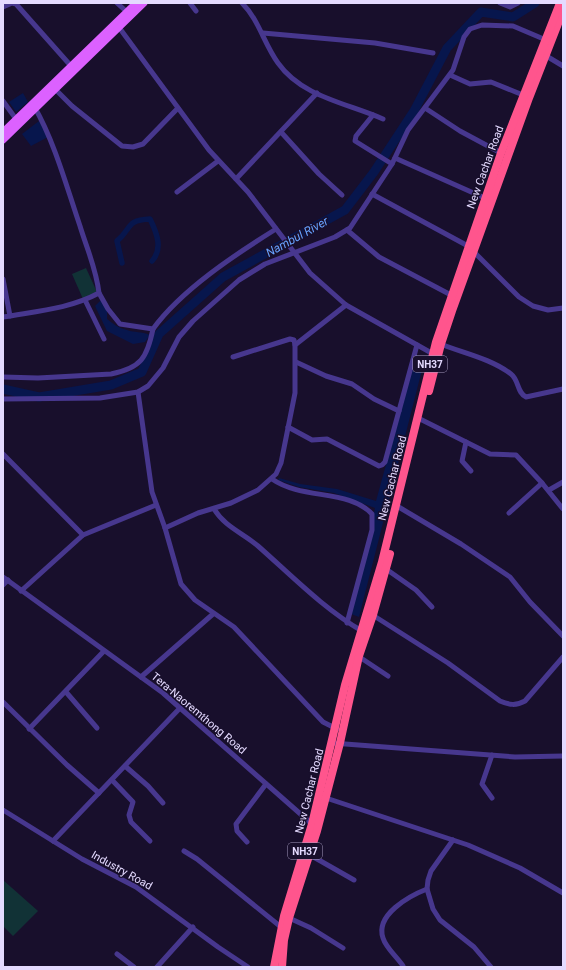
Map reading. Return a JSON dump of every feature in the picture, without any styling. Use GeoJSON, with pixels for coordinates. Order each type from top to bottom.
{"type":"FeatureCollection","features":[{"type":"Feature","properties":{"kind":"highway","name":"New Cachar Road"},"geometry":{"type":"LineString","coordinates":[[438,343],[509,142],[543,55],[546,40],[560,3]]}},
{"type":"Feature","properties":{"kind":"highway","name":"New Cachar Road"},"geometry":{"type":"LineString","coordinates":[[489,200],[501,153],[509,142],[523,95],[563,11]]}},
{"type":"Feature","properties":{"kind":"highway","name":"New Cachar Road"},"geometry":{"type":"LineString","coordinates":[[370,613],[386,569],[435,355],[451,295],[471,249]]}},
{"type":"Feature","properties":{"kind":"highway","name":"New Cachar Road"},"geometry":{"type":"LineString","coordinates":[[282,967],[284,940],[289,918],[310,855],[322,796],[357,654],[370,613],[399,507]]}},
{"type":"Feature","properties":{"kind":"highway","name":"New Cachar Road"},"geometry":{"type":"LineString","coordinates":[[274,967],[281,927],[315,827]]}},
{"type":"Feature","properties":{"kind":"main road"},"geometry":{"type":"LineString","coordinates":[[3,132],[16,119],[55,89],[118,25],[127,12],[136,3]]}},
{"type":"Feature","properties":{"kind":"main road"},"geometry":{"type":"LineString","coordinates":[[3,140],[71,66],[144,3]]}},
{"type":"Feature","properties":{"kind":"street"},"geometry":{"type":"LineString","coordinates":[[3,7],[12,3],[16,4],[71,66]]}},
{"type":"Feature","properties":{"kind":"street"},"geometry":{"type":"LineString","coordinates":[[117,3],[127,12]]}},
{"type":"Feature","properties":{"kind":"street"},"geometry":{"type":"LineString","coordinates":[[190,3],[196,11]]}},
{"type":"Feature","properties":{"kind":"street"},"geometry":{"type":"LineString","coordinates":[[242,3],[251,13],[280,65],[299,85],[383,119]]}},
{"type":"Feature","properties":{"kind":"street"},"geometry":{"type":"LineString","coordinates":[[500,3],[510,7],[518,3]]}},
{"type":"Feature","properties":{"kind":"street"},"geometry":{"type":"LineString","coordinates":[[118,25],[218,161],[236,179],[310,273],[346,305],[435,355]]}},
{"type":"Feature","properties":{"kind":"street"},"geometry":{"type":"LineString","coordinates":[[3,399],[100,398],[138,392],[148,386],[156,378],[179,337],[219,298],[250,272],[292,250],[335,237],[347,230],[359,216],[390,163],[395,158],[400,142],[457,63],[466,34],[478,25],[513,26],[546,40]]}},
{"type":"Feature","properties":{"kind":"street"},"geometry":{"type":"LineString","coordinates":[[263,33],[376,43],[433,53]]}},
{"type":"Feature","properties":{"kind":"street"},"geometry":{"type":"LineString","coordinates":[[543,55],[563,66]]}},
{"type":"Feature","properties":{"kind":"street"},"geometry":{"type":"LineString","coordinates":[[450,74],[470,84],[491,82],[523,95]]}},
{"type":"Feature","properties":{"kind":"street"},"geometry":{"type":"LineString","coordinates":[[55,89],[112,139],[126,148],[143,144],[178,108]]}},
{"type":"Feature","properties":{"kind":"street"},"geometry":{"type":"LineString","coordinates":[[236,179],[317,93]]}},
{"type":"Feature","properties":{"kind":"street"},"geometry":{"type":"LineString","coordinates":[[3,101],[16,119]]}},
{"type":"Feature","properties":{"kind":"street"},"geometry":{"type":"LineString","coordinates":[[34,106],[68,186],[79,225],[96,271],[100,293],[108,309],[120,324],[153,329]]}},
{"type":"Feature","properties":{"kind":"street"},"geometry":{"type":"LineString","coordinates":[[425,108],[460,131],[501,153]]}},
{"type":"Feature","properties":{"kind":"street"},"geometry":{"type":"LineString","coordinates":[[373,115],[355,139],[357,142],[390,163]]}},
{"type":"Feature","properties":{"kind":"street"},"geometry":{"type":"LineString","coordinates":[[281,132],[319,174],[342,195]]}},
{"type":"Feature","properties":{"kind":"street"},"geometry":{"type":"LineString","coordinates":[[395,158],[489,200]]}},
{"type":"Feature","properties":{"kind":"street"},"geometry":{"type":"LineString","coordinates":[[177,192],[218,161]]}},
{"type":"Feature","properties":{"kind":"street"},"geometry":{"type":"LineString","coordinates":[[372,194],[471,249],[519,297],[528,303],[539,309],[548,310],[563,308]]}},
{"type":"Feature","properties":{"kind":"street"},"geometry":{"type":"LineString","coordinates":[[3,377],[38,378],[111,374],[123,372],[133,367],[143,360],[149,347],[153,329],[162,317],[185,295],[230,258],[276,229]]}},
{"type":"Feature","properties":{"kind":"street"},"geometry":{"type":"LineString","coordinates":[[347,230],[379,257],[451,295]]}},
{"type":"Feature","properties":{"kind":"street"},"geometry":{"type":"LineString","coordinates":[[3,279],[10,316]]}},
{"type":"Feature","properties":{"kind":"street"},"geometry":{"type":"LineString","coordinates":[[3,317],[56,309],[100,293]]}},
{"type":"Feature","properties":{"kind":"street"},"geometry":{"type":"LineString","coordinates":[[84,300],[104,339]]}},
{"type":"Feature","properties":{"kind":"street"},"geometry":{"type":"LineString","coordinates":[[295,344],[346,305]]}},
{"type":"Feature","properties":{"kind":"street"},"geometry":{"type":"LineString","coordinates":[[165,528],[198,514],[214,510],[258,490],[272,479],[280,468],[295,393],[296,362],[294,340],[290,339],[233,357]]}},
{"type":"Feature","properties":{"kind":"street"},"geometry":{"type":"LineString","coordinates":[[438,343],[479,357],[510,374],[515,379],[521,393],[526,397],[563,389]]}},
{"type":"Feature","properties":{"kind":"street"},"geometry":{"type":"LineString","coordinates":[[288,427],[312,440],[328,440],[380,466],[384,462],[417,345]]}},
{"type":"Feature","properties":{"kind":"street"},"geometry":{"type":"LineString","coordinates":[[296,362],[326,376],[352,384],[374,399],[399,411]]}},
{"type":"Feature","properties":{"kind":"street"},"geometry":{"type":"LineString","coordinates":[[138,392],[152,492],[165,528],[181,584],[188,593],[213,614],[234,628],[317,716],[326,724],[339,729]]}},
{"type":"Feature","properties":{"kind":"street"},"geometry":{"type":"LineString","coordinates":[[420,419],[490,454],[516,454],[549,490],[563,509]]}},
{"type":"Feature","properties":{"kind":"street"},"geometry":{"type":"LineString","coordinates":[[466,442],[462,461],[471,471]]}},
{"type":"Feature","properties":{"kind":"street"},"geometry":{"type":"LineString","coordinates":[[3,454],[83,535]]}},
{"type":"Feature","properties":{"kind":"street"},"geometry":{"type":"LineString","coordinates":[[272,479],[290,489],[348,500],[360,505],[372,514],[372,530],[347,622]]}},
{"type":"Feature","properties":{"kind":"street"},"geometry":{"type":"LineString","coordinates":[[549,490],[563,482]]}},
{"type":"Feature","properties":{"kind":"street"},"geometry":{"type":"LineString","coordinates":[[509,513],[542,483]]}},
{"type":"Feature","properties":{"kind":"street"},"geometry":{"type":"LineString","coordinates":[[21,591],[83,535],[156,505]]}},
{"type":"Feature","properties":{"kind":"street"},"geometry":{"type":"LineString","coordinates":[[399,507],[462,544],[510,577],[530,602],[563,636]]}},
{"type":"Feature","properties":{"kind":"street"},"geometry":{"type":"LineString","coordinates":[[214,510],[228,526],[256,544],[327,607],[364,633]]}},
{"type":"Feature","properties":{"kind":"street"},"geometry":{"type":"LineString","coordinates":[[386,569],[416,590],[432,607]]}},
{"type":"Feature","properties":{"kind":"street"},"geometry":{"type":"LineString","coordinates":[[3,585],[5,579]]}},
{"type":"Feature","properties":{"kind":"street","name":"Tera-Naoremthong Road"},"geometry":{"type":"LineString","coordinates":[[5,579],[141,677],[180,708],[315,827]]}},
{"type":"Feature","properties":{"kind":"street"},"geometry":{"type":"LineString","coordinates":[[370,613],[448,663],[500,701],[510,705],[519,704],[525,701],[563,657]]}},
{"type":"Feature","properties":{"kind":"street"},"geometry":{"type":"LineString","coordinates":[[141,677],[213,614]]}},
{"type":"Feature","properties":{"kind":"street"},"geometry":{"type":"LineString","coordinates":[[29,729],[104,651]]}},
{"type":"Feature","properties":{"kind":"street"},"geometry":{"type":"LineString","coordinates":[[357,654],[388,676]]}},
{"type":"Feature","properties":{"kind":"street"},"geometry":{"type":"LineString","coordinates":[[66,692],[97,728]]}},
{"type":"Feature","properties":{"kind":"street"},"geometry":{"type":"LineString","coordinates":[[3,702],[67,766],[99,793]]}},
{"type":"Feature","properties":{"kind":"street"},"geometry":{"type":"LineString","coordinates":[[53,841],[180,708]]}},
{"type":"Feature","properties":{"kind":"street"},"geometry":{"type":"LineString","coordinates":[[336,743],[515,757],[563,756]]}},
{"type":"Feature","properties":{"kind":"street"},"geometry":{"type":"LineString","coordinates":[[492,755],[482,784],[492,798]]}},
{"type":"Feature","properties":{"kind":"street"},"geometry":{"type":"LineString","coordinates":[[125,766],[148,786],[163,803]]}},
{"type":"Feature","properties":{"kind":"street"},"geometry":{"type":"LineString","coordinates":[[112,780],[133,802],[129,815],[131,822],[150,841]]}},
{"type":"Feature","properties":{"kind":"street"},"geometry":{"type":"LineString","coordinates":[[247,842],[237,831],[236,824],[266,784]]}},
{"type":"Feature","properties":{"kind":"street"},"geometry":{"type":"LineString","coordinates":[[322,796],[454,840],[520,868],[563,892]]}},
{"type":"Feature","properties":{"kind":"street","name":"Industry Road"},"geometry":{"type":"LineString","coordinates":[[3,810],[82,859],[136,887],[248,967]]}},
{"type":"Feature","properties":{"kind":"street"},"geometry":{"type":"LineString","coordinates":[[454,840],[431,871],[427,889],[433,909],[440,920],[471,944],[491,967]]}},
{"type":"Feature","properties":{"kind":"street"},"geometry":{"type":"LineString","coordinates":[[184,851],[197,859],[281,927]]}},
{"type":"Feature","properties":{"kind":"street"},"geometry":{"type":"LineString","coordinates":[[310,855],[354,880]]}},
{"type":"Feature","properties":{"kind":"street"},"geometry":{"type":"LineString","coordinates":[[403,966],[385,944],[382,927],[396,907],[417,893],[427,889]]}},
{"type":"Feature","properties":{"kind":"street"},"geometry":{"type":"LineString","coordinates":[[289,918],[311,928],[343,948]]}},
{"type":"Feature","properties":{"kind":"street"},"geometry":{"type":"LineString","coordinates":[[157,967],[192,927]]}},
{"type":"Feature","properties":{"kind":"street"},"geometry":{"type":"LineString","coordinates":[[117,954],[134,967]]}},
{"type":"Feature","properties":{"kind":"green space"},"geometry":{"type":"Polygon","coordinates":[[[86,268],[97,292],[83,299],[72,274],[86,268]]]}},
{"type":"Feature","properties":{"kind":"green space"},"geometry":{"type":"Polygon","coordinates":[[[3,880],[38,911],[13,936],[3,926],[3,880]]]}},
{"type":"Feature","properties":{"kind":"shaded area"},"geometry":{"type":"Polygon","coordinates":[[[23,93],[28,102],[16,112],[9,102],[23,93]]]}},
{"type":"Feature","properties":{"kind":"shaded area"},"geometry":{"type":"Polygon","coordinates":[[[39,121],[48,137],[31,146],[22,134],[39,121]]]}},
{"type":"Feature","properties":{"kind":"shaded area"},"geometry":{"type":"Polygon","coordinates":[[[101,300],[107,310],[107,319],[121,328],[150,335],[145,342],[133,344],[107,331],[95,306],[101,300]]]}},
{"type":"Feature","properties":{"kind":"shaded area"},"geometry":{"type":"Polygon","coordinates":[[[416,355],[425,358],[359,617],[351,614],[375,508],[334,493],[299,487],[278,480],[279,478],[300,484],[337,489],[376,501],[416,355]]]}},
{"type":"Feature","properties":{"kind":"waterway","name":"Nambul River"},"geometry":{"type":"LineString","coordinates":[[3,389],[39,397],[111,385],[142,372],[159,334],[223,277],[345,210],[374,172],[414,111],[447,48],[481,12],[513,17],[535,3]]}},
{"type":"Feature","properties":{"kind":"waterway"},"geometry":{"type":"LineString","coordinates":[[122,263],[117,241],[133,223],[136,221],[150,219],[158,241],[157,251],[152,261]]}}]}
